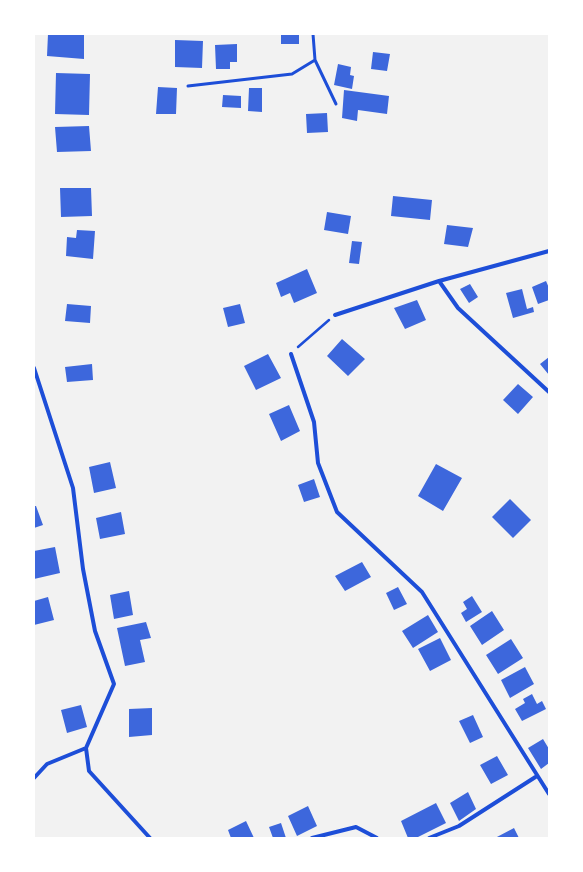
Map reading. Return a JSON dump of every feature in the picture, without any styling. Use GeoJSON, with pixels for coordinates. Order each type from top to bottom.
{"type":"FeatureCollection","features":[{"type":"Feature","properties":{"kind":"street"},"geometry":{"type":"LineString","coordinates":[[335,315],[439,281],[549,251]]}},
{"type":"Feature","properties":{"kind":"street"},"geometry":{"type":"LineString","coordinates":[[439,281],[458,308],[549,392]]}},
{"type":"Feature","properties":{"kind":"street"},"geometry":{"type":"LineString","coordinates":[[291,354],[314,422],[318,463],[337,512],[422,592],[549,794]]}},
{"type":"Feature","properties":{"kind":"street"},"geometry":{"type":"LineString","coordinates":[[34,368],[73,488],[83,569],[89,600],[96,631],[114,684],[86,748],[89,771],[150,838]]}},
{"type":"Feature","properties":{"kind":"street"},"geometry":{"type":"LineString","coordinates":[[34,778],[46,764],[86,748]]}},
{"type":"Feature","properties":{"kind":"street"},"geometry":{"type":"LineString","coordinates":[[429,838],[459,826],[537,776]]}},
{"type":"Feature","properties":{"kind":"street"},"geometry":{"type":"LineString","coordinates":[[312,838],[356,827],[377,838]]}},
{"type":"Feature","properties":{"kind":"lane"},"geometry":{"type":"LineString","coordinates":[[313,34],[315,60],[336,104]]}},
{"type":"Feature","properties":{"kind":"lane"},"geometry":{"type":"LineString","coordinates":[[188,86],[292,74],[315,60]]}},
{"type":"Feature","properties":{"kind":"path"},"geometry":{"type":"LineString","coordinates":[[291,354],[335,315]]}},
{"type":"Feature","properties":{"kind":"building"},"geometry":{"type":"Polygon","coordinates":[[[48,34],[84,34],[84,59],[47,56],[48,34]]]}},
{"type":"Feature","properties":{"kind":"building"},"geometry":{"type":"Polygon","coordinates":[[[281,34],[299,34],[299,44],[281,44],[281,34]]]}},
{"type":"Feature","properties":{"kind":"building"},"geometry":{"type":"Polygon","coordinates":[[[175,40],[203,41],[202,68],[175,67],[175,40]]]}},
{"type":"Feature","properties":{"kind":"building"},"geometry":{"type":"Polygon","coordinates":[[[237,44],[237,62],[230,62],[230,69],[216,69],[215,45],[237,44]]]}},
{"type":"Feature","properties":{"kind":"building"},"geometry":{"type":"Polygon","coordinates":[[[373,52],[390,54],[387,71],[371,69],[373,52]]]}},
{"type":"Feature","properties":{"kind":"building"},"geometry":{"type":"Polygon","coordinates":[[[338,64],[351,67],[350,75],[354,76],[352,89],[334,85],[338,64]]]}},
{"type":"Feature","properties":{"kind":"building"},"geometry":{"type":"Polygon","coordinates":[[[56,73],[90,74],[89,115],[55,114],[56,73]]]}},
{"type":"Feature","properties":{"kind":"building"},"geometry":{"type":"Polygon","coordinates":[[[158,87],[177,88],[176,114],[156,114],[158,87]]]}},
{"type":"Feature","properties":{"kind":"building"},"geometry":{"type":"Polygon","coordinates":[[[249,88],[262,88],[262,112],[248,111],[249,88]]]}},
{"type":"Feature","properties":{"kind":"building"},"geometry":{"type":"Polygon","coordinates":[[[344,90],[389,96],[387,114],[358,110],[357,121],[342,118],[344,90]]]}},
{"type":"Feature","properties":{"kind":"building"},"geometry":{"type":"Polygon","coordinates":[[[223,95],[241,96],[241,108],[222,107],[223,95]]]}},
{"type":"Feature","properties":{"kind":"building"},"geometry":{"type":"Polygon","coordinates":[[[327,113],[328,132],[307,133],[306,114],[327,113]]]}},
{"type":"Feature","properties":{"kind":"building"},"geometry":{"type":"Polygon","coordinates":[[[89,126],[91,151],[57,152],[55,127],[89,126]]]}},
{"type":"Feature","properties":{"kind":"building"},"geometry":{"type":"Polygon","coordinates":[[[60,188],[91,188],[92,216],[61,217],[60,188]]]}},
{"type":"Feature","properties":{"kind":"building"},"geometry":{"type":"Polygon","coordinates":[[[393,196],[432,200],[430,220],[391,216],[393,196]]]}},
{"type":"Feature","properties":{"kind":"building"},"geometry":{"type":"Polygon","coordinates":[[[327,212],[351,216],[348,234],[324,230],[327,212]]]}},
{"type":"Feature","properties":{"kind":"building"},"geometry":{"type":"Polygon","coordinates":[[[447,225],[473,228],[468,247],[444,244],[447,225]]]}},
{"type":"Feature","properties":{"kind":"building"},"geometry":{"type":"Polygon","coordinates":[[[77,230],[95,231],[93,259],[66,256],[67,237],[76,238],[77,230]]]}},
{"type":"Feature","properties":{"kind":"building"},"geometry":{"type":"Polygon","coordinates":[[[352,241],[362,242],[359,264],[349,263],[352,241]]]}},
{"type":"Feature","properties":{"kind":"building"},"geometry":{"type":"Polygon","coordinates":[[[307,269],[317,293],[294,303],[290,293],[281,297],[276,283],[307,269]]]}},
{"type":"Feature","properties":{"kind":"building"},"geometry":{"type":"Polygon","coordinates":[[[546,281],[549,288],[549,300],[538,304],[532,287],[546,281]]]}},
{"type":"Feature","properties":{"kind":"building"},"geometry":{"type":"Polygon","coordinates":[[[470,284],[478,297],[469,303],[460,289],[470,284]]]}},
{"type":"Feature","properties":{"kind":"building"},"geometry":{"type":"Polygon","coordinates":[[[522,289],[527,309],[533,307],[534,312],[513,318],[506,293],[522,289]]]}},
{"type":"Feature","properties":{"kind":"building"},"geometry":{"type":"Polygon","coordinates":[[[417,300],[426,320],[405,329],[394,308],[417,300]]]}},
{"type":"Feature","properties":{"kind":"building"},"geometry":{"type":"Polygon","coordinates":[[[67,304],[91,306],[90,323],[65,321],[67,304]]]}},
{"type":"Feature","properties":{"kind":"building"},"geometry":{"type":"Polygon","coordinates":[[[240,304],[245,323],[228,327],[223,308],[240,304]]]}},
{"type":"Feature","properties":{"kind":"building"},"geometry":{"type":"Polygon","coordinates":[[[342,339],[365,359],[348,376],[327,356],[342,339]]]}},
{"type":"Feature","properties":{"kind":"building"},"geometry":{"type":"Polygon","coordinates":[[[268,354],[281,378],[256,390],[244,366],[268,354]]]}},
{"type":"Feature","properties":{"kind":"building"},"geometry":{"type":"Polygon","coordinates":[[[549,357],[549,375],[540,364],[549,357]]]}},
{"type":"Feature","properties":{"kind":"building"},"geometry":{"type":"Polygon","coordinates":[[[92,364],[93,380],[67,382],[65,367],[92,364]]]}},
{"type":"Feature","properties":{"kind":"building"},"geometry":{"type":"Polygon","coordinates":[[[518,384],[533,397],[518,414],[503,400],[518,384]]]}},
{"type":"Feature","properties":{"kind":"building"},"geometry":{"type":"Polygon","coordinates":[[[289,405],[300,431],[281,441],[269,414],[289,405]]]}},
{"type":"Feature","properties":{"kind":"building"},"geometry":{"type":"Polygon","coordinates":[[[110,462],[116,488],[94,493],[89,467],[110,462]]]}},
{"type":"Feature","properties":{"kind":"building"},"geometry":{"type":"Polygon","coordinates":[[[436,464],[462,478],[443,511],[418,496],[436,464]]]}},
{"type":"Feature","properties":{"kind":"building"},"geometry":{"type":"Polygon","coordinates":[[[314,479],[320,497],[304,502],[298,485],[314,479]]]}},
{"type":"Feature","properties":{"kind":"building"},"geometry":{"type":"Polygon","coordinates":[[[510,499],[531,520],[513,538],[492,517],[510,499]]]}},
{"type":"Feature","properties":{"kind":"building"},"geometry":{"type":"Polygon","coordinates":[[[34,506],[36,506],[43,525],[34,528],[34,506]]]}},
{"type":"Feature","properties":{"kind":"building"},"geometry":{"type":"Polygon","coordinates":[[[121,512],[125,534],[100,539],[96,518],[121,512]]]}},
{"type":"Feature","properties":{"kind":"building"},"geometry":{"type":"Polygon","coordinates":[[[55,547],[60,573],[34,579],[34,551],[55,547]]]}},
{"type":"Feature","properties":{"kind":"building"},"geometry":{"type":"Polygon","coordinates":[[[362,562],[371,577],[345,591],[335,576],[362,562]]]}},
{"type":"Feature","properties":{"kind":"building"},"geometry":{"type":"Polygon","coordinates":[[[398,587],[407,604],[394,610],[386,593],[398,587]]]}},
{"type":"Feature","properties":{"kind":"building"},"geometry":{"type":"Polygon","coordinates":[[[129,591],[133,615],[114,619],[110,595],[129,591]]]}},
{"type":"Feature","properties":{"kind":"building"},"geometry":{"type":"Polygon","coordinates":[[[472,596],[482,612],[466,622],[461,613],[467,609],[463,602],[472,596]]]}},
{"type":"Feature","properties":{"kind":"building"},"geometry":{"type":"Polygon","coordinates":[[[48,597],[54,620],[34,625],[34,601],[48,597]]]}},
{"type":"Feature","properties":{"kind":"building"},"geometry":{"type":"Polygon","coordinates":[[[492,611],[504,630],[482,645],[470,626],[492,611]]]}},
{"type":"Feature","properties":{"kind":"building"},"geometry":{"type":"Polygon","coordinates":[[[428,615],[438,632],[413,648],[402,631],[428,615]]]}},
{"type":"Feature","properties":{"kind":"building"},"geometry":{"type":"Polygon","coordinates":[[[146,622],[151,638],[140,640],[145,662],[125,666],[117,628],[146,622]]]}},
{"type":"Feature","properties":{"kind":"building"},"geometry":{"type":"Polygon","coordinates":[[[440,638],[451,660],[430,671],[418,649],[440,638]]]}},
{"type":"Feature","properties":{"kind":"building"},"geometry":{"type":"Polygon","coordinates":[[[511,639],[523,658],[498,674],[486,655],[511,639]]]}},
{"type":"Feature","properties":{"kind":"building"},"geometry":{"type":"Polygon","coordinates":[[[525,667],[534,684],[510,698],[501,680],[525,667]]]}},
{"type":"Feature","properties":{"kind":"building"},"geometry":{"type":"Polygon","coordinates":[[[532,694],[537,704],[542,701],[546,709],[522,721],[515,709],[525,703],[523,699],[532,694]]]}},
{"type":"Feature","properties":{"kind":"building"},"geometry":{"type":"Polygon","coordinates":[[[81,705],[87,727],[67,733],[61,710],[81,705]]]}},
{"type":"Feature","properties":{"kind":"building"},"geometry":{"type":"Polygon","coordinates":[[[152,708],[152,735],[129,737],[129,709],[152,708]]]}},
{"type":"Feature","properties":{"kind":"building"},"geometry":{"type":"Polygon","coordinates":[[[473,715],[483,737],[470,743],[459,721],[473,715]]]}},
{"type":"Feature","properties":{"kind":"building"},"geometry":{"type":"Polygon","coordinates":[[[543,739],[549,749],[549,763],[541,769],[528,748],[543,739]]]}},
{"type":"Feature","properties":{"kind":"building"},"geometry":{"type":"Polygon","coordinates":[[[497,756],[508,775],[491,784],[480,765],[497,756]]]}},
{"type":"Feature","properties":{"kind":"building"},"geometry":{"type":"Polygon","coordinates":[[[468,792],[476,809],[459,821],[450,803],[468,792]]]}},
{"type":"Feature","properties":{"kind":"building"},"geometry":{"type":"Polygon","coordinates":[[[436,803],[446,823],[416,838],[408,838],[401,821],[436,803]]]}},
{"type":"Feature","properties":{"kind":"building"},"geometry":{"type":"Polygon","coordinates":[[[308,806],[317,826],[297,836],[288,816],[308,806]]]}},
{"type":"Feature","properties":{"kind":"building"},"geometry":{"type":"Polygon","coordinates":[[[246,821],[254,838],[231,838],[228,830],[246,821]]]}},
{"type":"Feature","properties":{"kind":"building"},"geometry":{"type":"Polygon","coordinates":[[[281,823],[286,838],[273,838],[269,827],[281,823]]]}},
{"type":"Feature","properties":{"kind":"building"},"geometry":{"type":"Polygon","coordinates":[[[514,828],[519,838],[495,838],[514,828]]]}}]}
